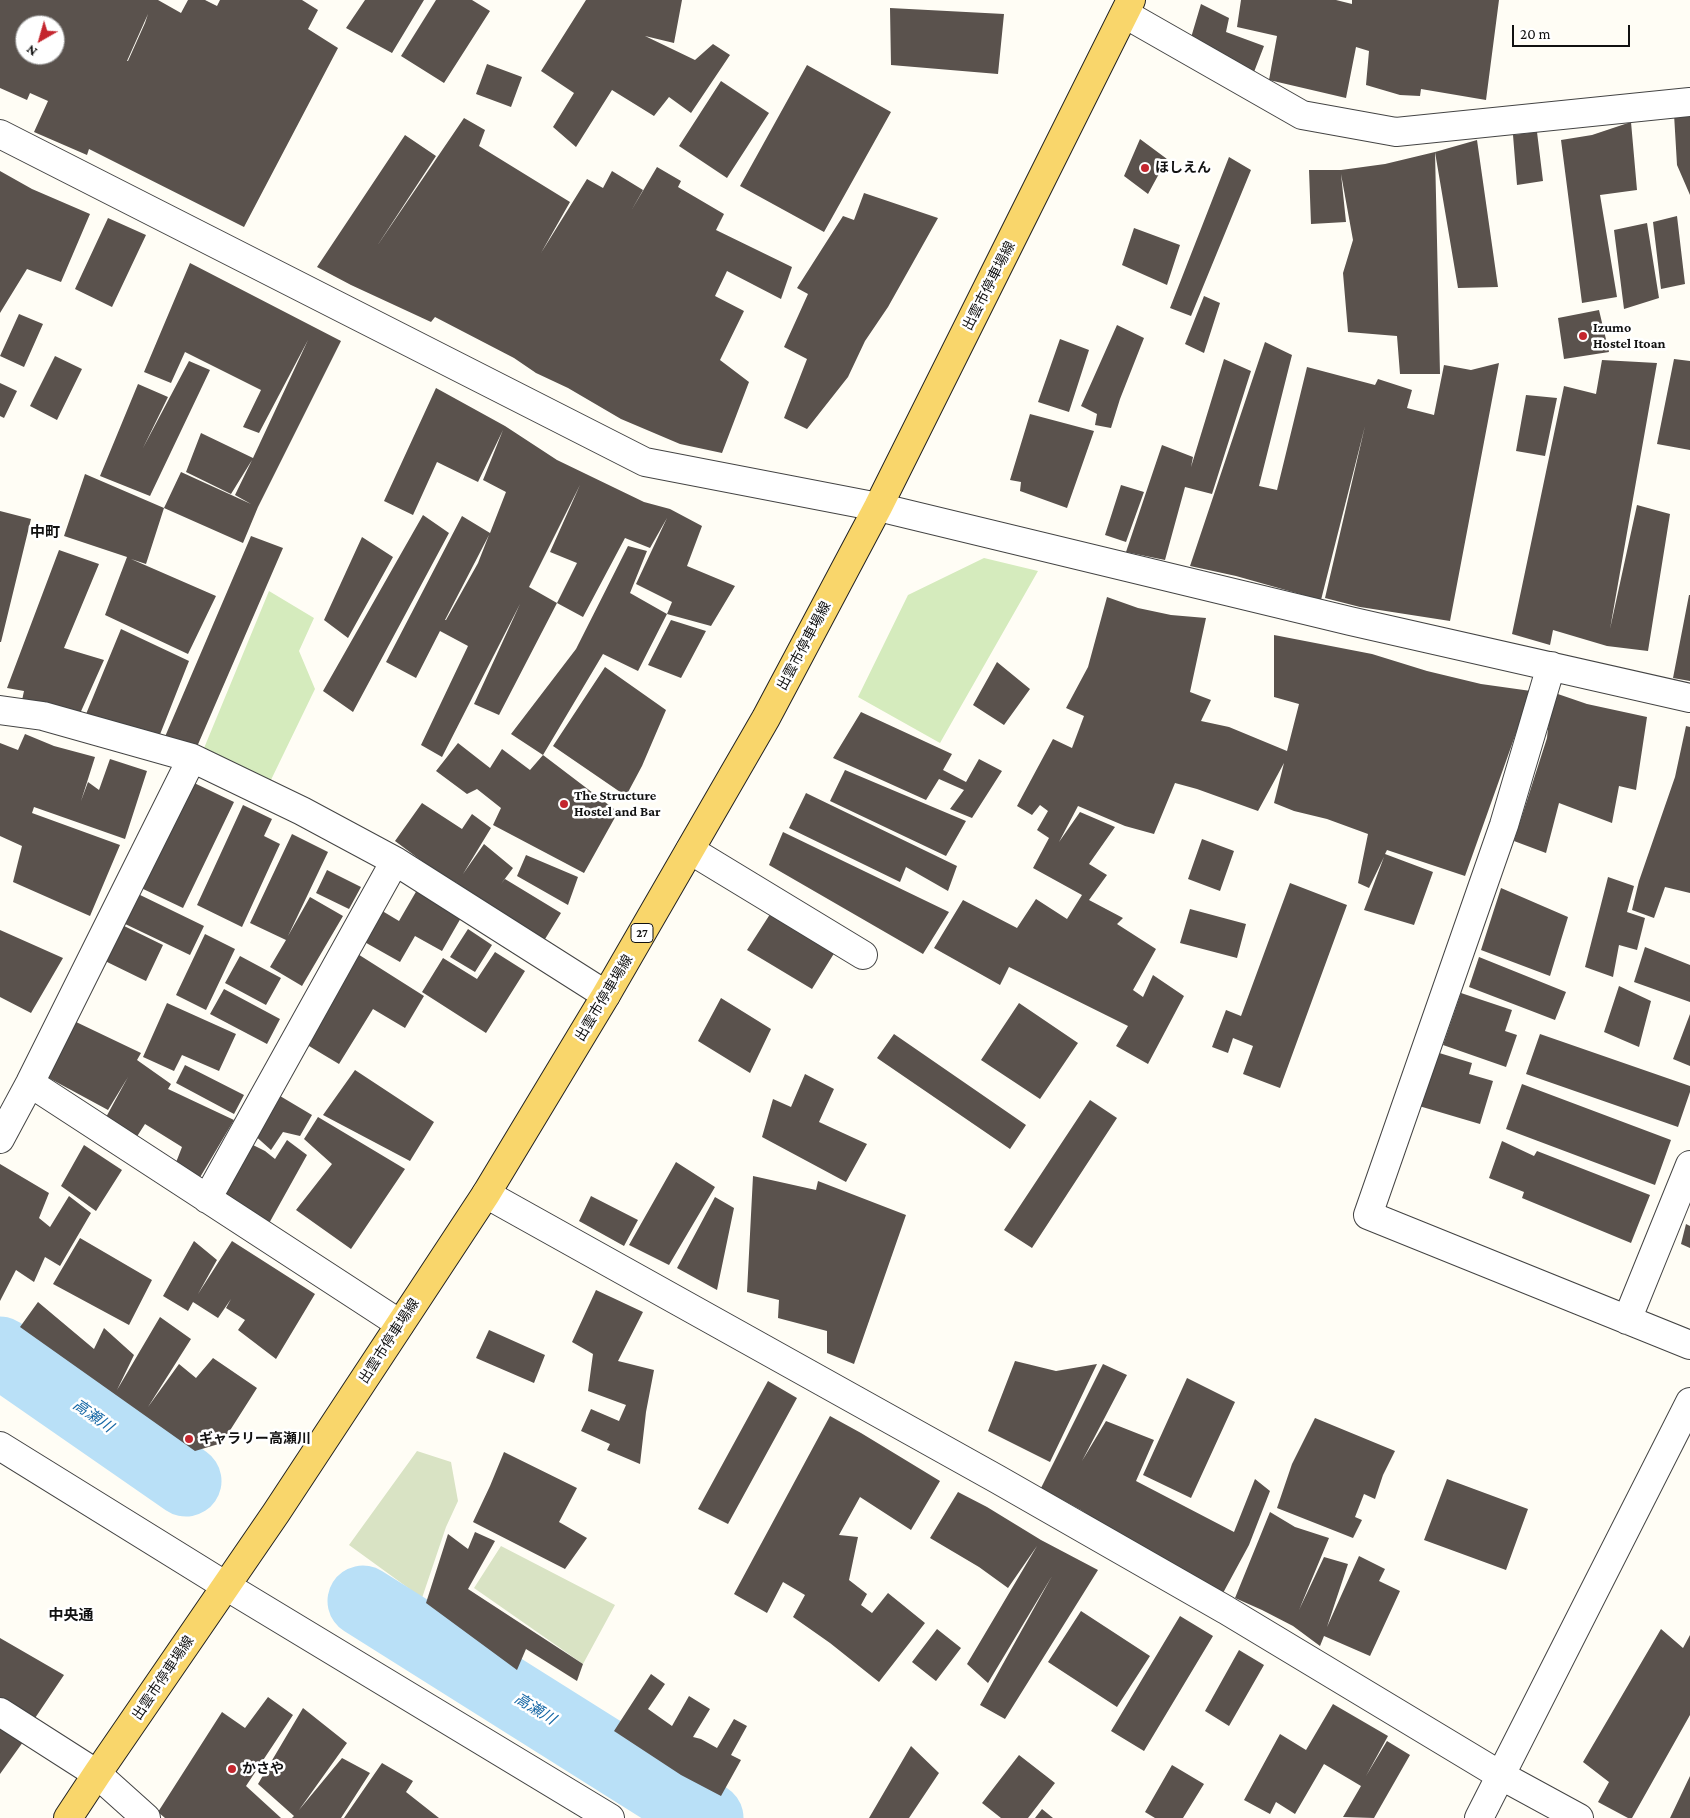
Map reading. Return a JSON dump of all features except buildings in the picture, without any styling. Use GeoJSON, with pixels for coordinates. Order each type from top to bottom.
{"type":"FeatureCollection","features":[{"type":"Feature","properties":{"kind":"main road","name":"出雲市停車場線"},"geometry":{"type":"LineString","coordinates":[[68,1818],[226,1586],[486,1194],[606,995],[766,718],[878,507],[1128,7]]}},
{"type":"Feature","properties":{"kind":"street"},"geometry":{"type":"LineString","coordinates":[[1128,7],[1302,115],[1396,132],[1690,102]]}},
{"type":"Feature","properties":{"kind":"street"},"geometry":{"type":"LineString","coordinates":[[0,134],[644,462],[878,507],[1340,618],[1690,698]]}},
{"type":"Feature","properties":{"kind":"street"},"geometry":{"type":"LineString","coordinates":[[1551,666],[1504,825],[1368,1215],[1690,1345]]}},
{"type":"Feature","properties":{"kind":"street"},"geometry":{"type":"LineString","coordinates":[[0,710],[43,716],[192,758],[302,811],[395,861],[606,995]]}},
{"type":"Feature","properties":{"kind":"street"},"geometry":{"type":"LineString","coordinates":[[0,1139],[30,1083],[192,758]]}},
{"type":"Feature","properties":{"kind":"street"},"geometry":{"type":"LineString","coordinates":[[690,850],[863,955]]}},
{"type":"Feature","properties":{"kind":"street"},"geometry":{"type":"LineString","coordinates":[[207,1199],[395,861]]}},
{"type":"Feature","properties":{"kind":"street"},"geometry":{"type":"LineString","coordinates":[[30,1083],[400,1324]]}},
{"type":"Feature","properties":{"kind":"street"},"geometry":{"type":"LineString","coordinates":[[1627,1320],[1690,1164]]}},
{"type":"Feature","properties":{"kind":"street"},"geometry":{"type":"LineString","coordinates":[[486,1194],[989,1474],[1226,1610],[1500,1775],[1579,1818]]}},
{"type":"Feature","properties":{"kind":"street"},"geometry":{"type":"LineString","coordinates":[[1479,1818],[1690,1402]]}},
{"type":"Feature","properties":{"kind":"street"},"geometry":{"type":"LineString","coordinates":[[0,1446],[226,1586],[610,1818]]}},
{"type":"Feature","properties":{"kind":"street"},"geometry":{"type":"LineString","coordinates":[[0,1712],[97,1774],[146,1818]]}},
{"type":"Feature","properties":{"kind":"green space"},"geometry":{"type":"Polygon","coordinates":[[[984,558],[1038,571],[940,743],[858,697],[908,595],[984,558]]]}},
{"type":"Feature","properties":{"kind":"green space"},"geometry":{"type":"Polygon","coordinates":[[[269,591],[314,618],[299,651],[315,689],[269,784],[202,753],[269,591]]]}},
{"type":"Feature","properties":{"kind":"green space"},"geometry":{"type":"Polygon","coordinates":[[[417,1451],[451,1462],[458,1501],[446,1527],[422,1598],[349,1545],[417,1451]]]}},
{"type":"Feature","properties":{"kind":"green space"},"geometry":{"type":"Polygon","coordinates":[[[501,1546],[615,1605],[583,1664],[474,1588],[501,1546]]]}},
{"type":"Feature","properties":{"kind":"waterway","name":"高瀬川"},"geometry":{"type":"LineString","coordinates":[[0,1352],[186,1481]]}},
{"type":"Feature","properties":{"kind":"waterway","name":"高瀬川"},"geometry":{"type":"LineString","coordinates":[[363,1601],[708,1818]]}},
{"type":"Feature","properties":{"kind":"place","name":"ほしえん"},"geometry":{"type":"Point","coordinates":[1145,168]}},
{"type":"Feature","properties":{"kind":"place","name":"Izumo Hostel Itoan"},"geometry":{"type":"Point","coordinates":[1583,336]}},
{"type":"Feature","properties":{"kind":"place","name":"The Structure Hostel and Bar"},"geometry":{"type":"Point","coordinates":[564,804]}},
{"type":"Feature","properties":{"kind":"place","name":"ギャラリー高瀬川"},"geometry":{"type":"Point","coordinates":[189,1439]}},
{"type":"Feature","properties":{"kind":"place","name":"かさや"},"geometry":{"type":"Point","coordinates":[232,1769]}},
{"type":"Feature","properties":{"kind":"district","name":"中町"},"geometry":{"type":"Point","coordinates":[45,532]}},
{"type":"Feature","properties":{"kind":"district","name":"中央通"},"geometry":{"type":"Point","coordinates":[71,1615]}}]}
